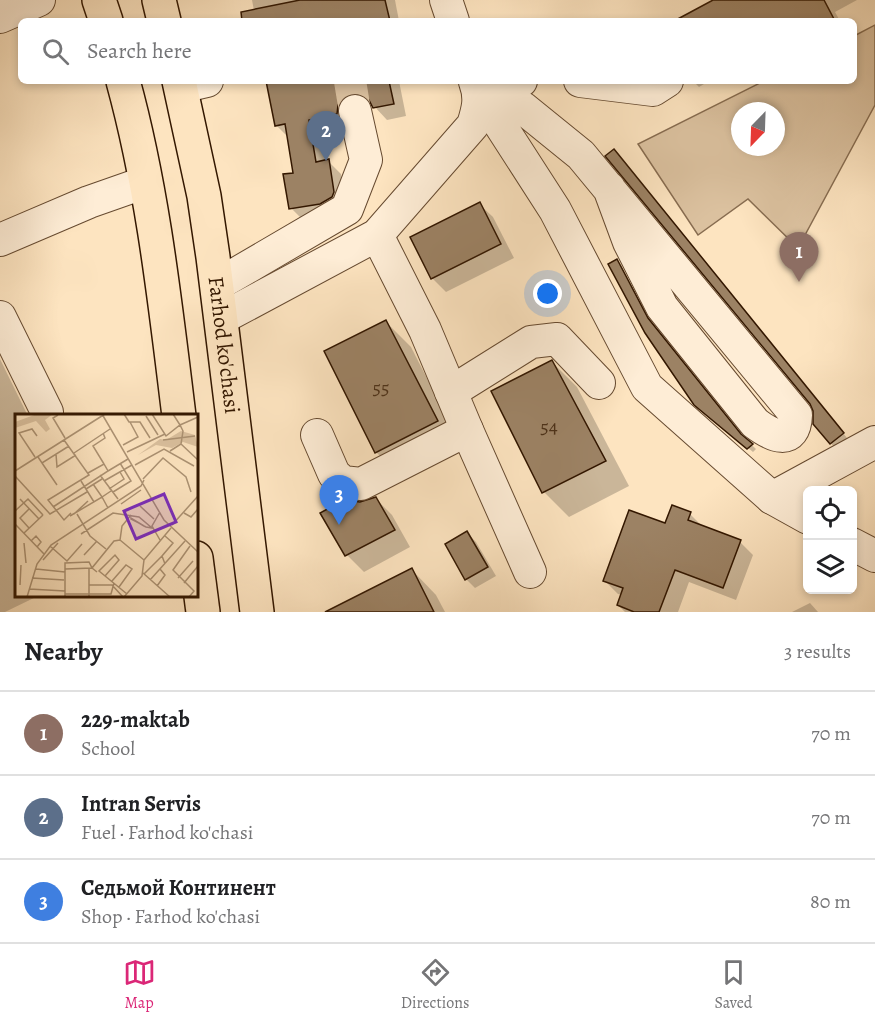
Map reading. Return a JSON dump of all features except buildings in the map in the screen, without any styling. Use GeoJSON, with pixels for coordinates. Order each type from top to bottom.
{"type":"FeatureCollection","features":[{"type":"Feature","properties":{"kind":"main road"},"geometry":{"type":"LineString","coordinates":[[99,0],[105,18]]}},
{"type":"Feature","properties":{"kind":"main road"},"geometry":{"type":"LineString","coordinates":[[159,0],[163,18]]}},
{"type":"Feature","properties":{"kind":"main road"},"geometry":{"type":"LineString","coordinates":[[124,84],[157,241],[179,414]]}},
{"type":"Feature","properties":{"kind":"main road","name":"Farhod ko'chasi"},"geometry":{"type":"LineString","coordinates":[[189,84],[222,318],[257,612]]}},
{"type":"Feature","properties":{"kind":"main road"},"geometry":{"type":"LineString","coordinates":[[198,573],[203,612]]}},
{"type":"Feature","properties":{"kind":"lane"},"geometry":{"type":"LineString","coordinates":[[4,10],[39,0]]}},
{"type":"Feature","properties":{"kind":"lane"},"geometry":{"type":"LineString","coordinates":[[446,0],[452,18]]}},
{"type":"Feature","properties":{"kind":"lane"},"geometry":{"type":"LineString","coordinates":[[480,89],[506,84]]}},
{"type":"Feature","properties":{"kind":"lane"},"geometry":{"type":"LineString","coordinates":[[604,84],[653,90],[662,84]]}},
{"type":"Feature","properties":{"kind":"lane"},"geometry":{"type":"LineString","coordinates":[[480,89],[523,108],[581,155],[609,188],[796,415],[796,425],[789,434],[780,437],[768,433],[755,423],[662,307],[629,242],[609,188]]}},
{"type":"Feature","properties":{"kind":"lane"},"geometry":{"type":"LineString","coordinates":[[222,318],[377,235],[473,125],[480,89]]}},
{"type":"Feature","properties":{"kind":"lane"},"geometry":{"type":"LineString","coordinates":[[480,89],[555,210],[647,387],[772,498],[803,516]]}},
{"type":"Feature","properties":{"kind":"lane"},"geometry":{"type":"LineString","coordinates":[[217,285],[347,209],[366,160],[356,111]]}},
{"type":"Feature","properties":{"kind":"lane"},"geometry":{"type":"LineString","coordinates":[[0,240],[89,202],[146,182]]}},
{"type":"Feature","properties":{"kind":"lane"},"geometry":{"type":"LineString","coordinates":[[377,235],[425,330],[530,572]]}},
{"type":"Feature","properties":{"kind":"lane"},"geometry":{"type":"LineString","coordinates":[[0,317],[47,412]]}},
{"type":"Feature","properties":{"kind":"lane"},"geometry":{"type":"LineString","coordinates":[[451,393],[531,342],[546,339],[557,339],[599,383]]}},
{"type":"Feature","properties":{"kind":"lane"},"geometry":{"type":"LineString","coordinates":[[317,435],[334,474],[344,483],[361,484],[467,430]]}},
{"type":"Feature","properties":{"kind":"lane"},"geometry":{"type":"LineString","coordinates":[[772,498],[875,442]]}},
{"type":"Feature","properties":{"kind":"lane"},"geometry":{"type":"LineString","coordinates":[[857,547],[875,556]]}},
{"type":"Feature","properties":{"kind":"shaded area"},"geometry":{"type":"Polygon","coordinates":[[[875,25],[875,105],[798,248],[748,199],[698,235],[638,144],[758,84],[857,84],[857,34],[875,25]]]}},
{"type":"Feature","properties":{"kind":"tunnel"},"geometry":{"type":"LineString","coordinates":[[350,84],[355,111]]}},
{"type":"Feature","properties":{"kind":"place","name":"Intran Servis"},"geometry":{"type":"Point","coordinates":[326,161]}},
{"type":"Feature","properties":{"kind":"place","name":"229-maktab"},"geometry":{"type":"Point","coordinates":[799,282]}},
{"type":"Feature","properties":{"kind":"place","name":"Седьмой Континент"},"geometry":{"type":"Point","coordinates":[339,525]}}]}
